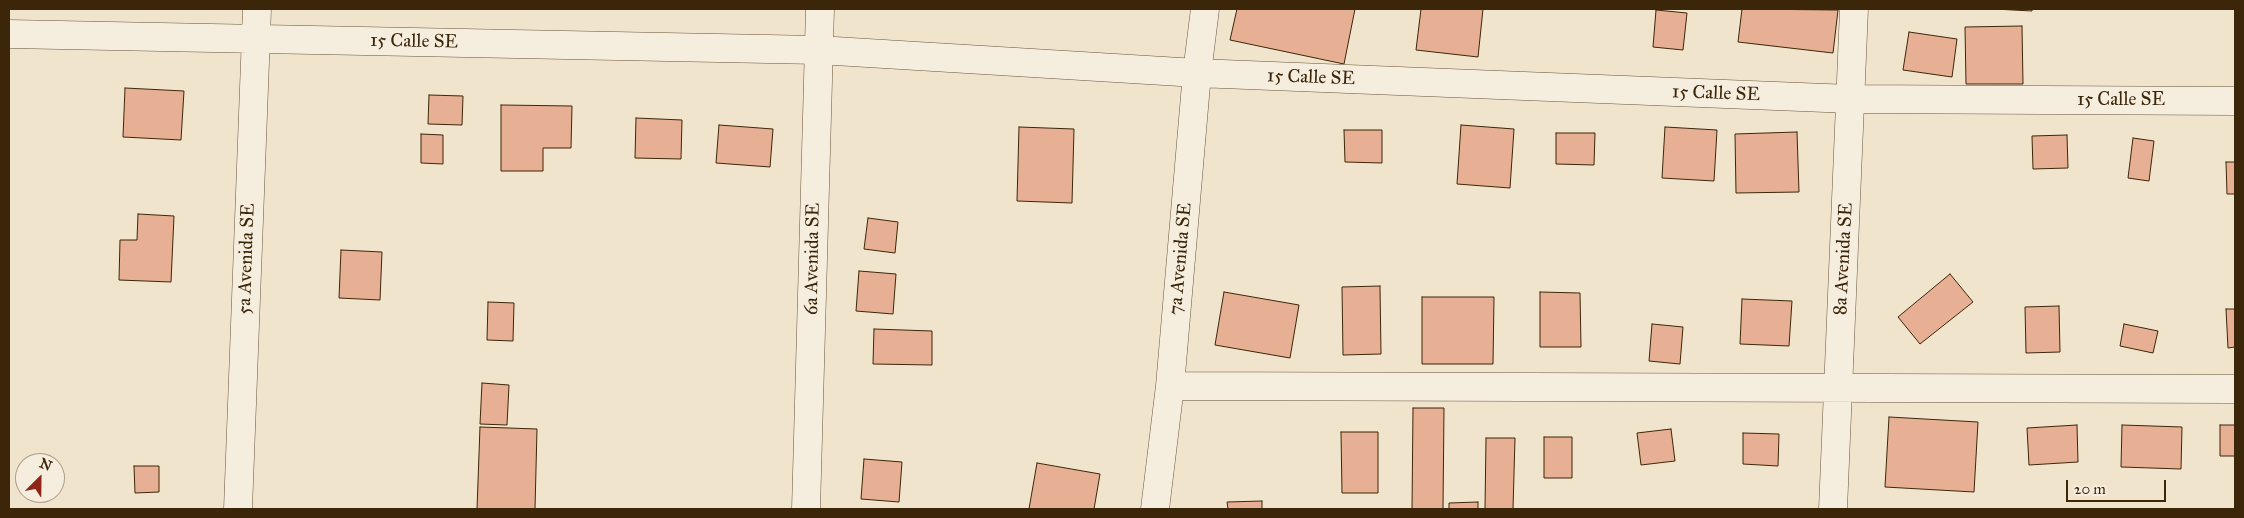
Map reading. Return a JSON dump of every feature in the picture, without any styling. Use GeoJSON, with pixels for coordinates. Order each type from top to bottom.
{"type":"FeatureCollection","features":[{"type":"Feature","properties":{"kind":"street","name":"5a Avenida SE"},"geometry":{"type":"LineString","coordinates":[[238,509],[257,9]]}},
{"type":"Feature","properties":{"kind":"street","name":"6a Avenida SE"},"geometry":{"type":"LineString","coordinates":[[806,509],[820,9]]}},
{"type":"Feature","properties":{"kind":"street","name":"7a Avenida SE"},"geometry":{"type":"LineString","coordinates":[[1155,509],[1170,386],[1197,73],[1205,9]]}},
{"type":"Feature","properties":{"kind":"street","name":"8a Avenida SE"},"geometry":{"type":"LineString","coordinates":[[1833,509],[1854,9]]}},
{"type":"Feature","properties":{"kind":"street","name":"15 Calle SE"},"geometry":{"type":"LineString","coordinates":[[9,34],[818,50],[1197,73],[1851,99],[2235,101]]}},
{"type":"Feature","properties":{"kind":"street"},"geometry":{"type":"LineString","coordinates":[[1170,386],[2235,389]]}},
{"type":"Feature","properties":{"kind":"building"},"geometry":{"type":"Polygon","coordinates":[[[1237,9],[1355,9],[1344,64],[1230,40],[1237,9]]]}},
{"type":"Feature","properties":{"kind":"building"},"geometry":{"type":"Polygon","coordinates":[[[1421,9],[1483,9],[1478,57],[1416,50],[1421,9]]]}},
{"type":"Feature","properties":{"kind":"building"},"geometry":{"type":"Polygon","coordinates":[[[1742,9],[1838,10],[1833,53],[1738,42],[1742,9]]]}},
{"type":"Feature","properties":{"kind":"building"},"geometry":{"type":"Polygon","coordinates":[[[1994,9],[2032,9],[2032,11],[1994,9]]]}},
{"type":"Feature","properties":{"kind":"building"},"geometry":{"type":"Polygon","coordinates":[[[1656,10],[1687,13],[1683,50],[1653,47],[1656,10]]]}},
{"type":"Feature","properties":{"kind":"building"},"geometry":{"type":"Polygon","coordinates":[[[2022,26],[2023,84],[1966,84],[1965,27],[2022,26]]]}},
{"type":"Feature","properties":{"kind":"building"},"geometry":{"type":"Polygon","coordinates":[[[1909,32],[1957,39],[1952,77],[1903,70],[1909,32]]]}},
{"type":"Feature","properties":{"kind":"building"},"geometry":{"type":"Polygon","coordinates":[[[125,88],[184,91],[181,140],[123,137],[125,88]]]}},
{"type":"Feature","properties":{"kind":"building"},"geometry":{"type":"Polygon","coordinates":[[[429,95],[463,96],[462,125],[428,124],[429,95]]]}},
{"type":"Feature","properties":{"kind":"building"},"geometry":{"type":"Polygon","coordinates":[[[501,105],[572,106],[571,148],[543,148],[543,171],[501,171],[501,105]]]}},
{"type":"Feature","properties":{"kind":"building"},"geometry":{"type":"Polygon","coordinates":[[[636,118],[682,120],[681,159],[635,158],[636,118]]]}},
{"type":"Feature","properties":{"kind":"building"},"geometry":{"type":"Polygon","coordinates":[[[719,125],[773,129],[770,167],[716,163],[719,125]]]}},
{"type":"Feature","properties":{"kind":"building"},"geometry":{"type":"Polygon","coordinates":[[[1461,125],[1514,129],[1510,188],[1457,184],[1461,125]]]}},
{"type":"Feature","properties":{"kind":"building"},"geometry":{"type":"Polygon","coordinates":[[[1019,127],[1074,129],[1072,203],[1017,201],[1019,127]]]}},
{"type":"Feature","properties":{"kind":"building"},"geometry":{"type":"Polygon","coordinates":[[[1665,127],[1717,130],[1714,181],[1662,178],[1665,127]]]}},
{"type":"Feature","properties":{"kind":"building"},"geometry":{"type":"Polygon","coordinates":[[[1344,130],[1382,130],[1382,163],[1345,162],[1344,130]]]}},
{"type":"Feature","properties":{"kind":"building"},"geometry":{"type":"Polygon","coordinates":[[[1797,132],[1799,192],[1736,193],[1735,134],[1797,132]]]}},
{"type":"Feature","properties":{"kind":"building"},"geometry":{"type":"Polygon","coordinates":[[[1556,133],[1595,133],[1594,165],[1556,164],[1556,133]]]}},
{"type":"Feature","properties":{"kind":"building"},"geometry":{"type":"Polygon","coordinates":[[[421,134],[443,135],[443,164],[421,163],[421,134]]]}},
{"type":"Feature","properties":{"kind":"building"},"geometry":{"type":"Polygon","coordinates":[[[2067,135],[2068,168],[2033,169],[2032,136],[2067,135]]]}},
{"type":"Feature","properties":{"kind":"building"},"geometry":{"type":"Polygon","coordinates":[[[2133,138],[2154,141],[2149,181],[2128,178],[2133,138]]]}},
{"type":"Feature","properties":{"kind":"building"},"geometry":{"type":"Polygon","coordinates":[[[2226,162],[2235,162],[2235,194],[2227,194],[2226,162]]]}},
{"type":"Feature","properties":{"kind":"building"},"geometry":{"type":"Polygon","coordinates":[[[138,214],[174,216],[171,282],[119,280],[120,240],[137,240],[138,214]]]}},
{"type":"Feature","properties":{"kind":"building"},"geometry":{"type":"Polygon","coordinates":[[[868,218],[898,222],[895,253],[864,249],[868,218]]]}},
{"type":"Feature","properties":{"kind":"building"},"geometry":{"type":"Polygon","coordinates":[[[341,250],[382,252],[380,300],[339,298],[341,250]]]}},
{"type":"Feature","properties":{"kind":"building"},"geometry":{"type":"Polygon","coordinates":[[[859,271],[896,274],[893,314],[856,311],[859,271]]]}},
{"type":"Feature","properties":{"kind":"building"},"geometry":{"type":"Polygon","coordinates":[[[1950,274],[1973,302],[1920,344],[1898,317],[1950,274]]]}},
{"type":"Feature","properties":{"kind":"building"},"geometry":{"type":"Polygon","coordinates":[[[1380,286],[1381,354],[1343,355],[1342,287],[1380,286]]]}},
{"type":"Feature","properties":{"kind":"building"},"geometry":{"type":"Polygon","coordinates":[[[1224,292],[1299,305],[1290,358],[1215,345],[1224,292]]]}},
{"type":"Feature","properties":{"kind":"building"},"geometry":{"type":"Polygon","coordinates":[[[1540,292],[1580,293],[1581,347],[1540,347],[1540,292]]]}},
{"type":"Feature","properties":{"kind":"building"},"geometry":{"type":"Polygon","coordinates":[[[1422,297],[1494,297],[1493,364],[1422,364],[1422,297]]]}},
{"type":"Feature","properties":{"kind":"building"},"geometry":{"type":"Polygon","coordinates":[[[1742,299],[1792,301],[1789,346],[1740,344],[1742,299]]]}},
{"type":"Feature","properties":{"kind":"building"},"geometry":{"type":"Polygon","coordinates":[[[488,302],[514,303],[513,341],[487,340],[488,302]]]}},
{"type":"Feature","properties":{"kind":"building"},"geometry":{"type":"Polygon","coordinates":[[[2059,306],[2060,352],[2026,353],[2025,307],[2059,306]]]}},
{"type":"Feature","properties":{"kind":"building"},"geometry":{"type":"Polygon","coordinates":[[[2226,309],[2235,309],[2235,347],[2228,348],[2226,309]]]}},
{"type":"Feature","properties":{"kind":"building"},"geometry":{"type":"Polygon","coordinates":[[[1652,324],[1683,327],[1680,364],[1649,361],[1652,324]]]}},
{"type":"Feature","properties":{"kind":"building"},"geometry":{"type":"Polygon","coordinates":[[[2124,324],[2158,331],[2153,353],[2120,346],[2124,324]]]}},
{"type":"Feature","properties":{"kind":"building"},"geometry":{"type":"Polygon","coordinates":[[[874,329],[932,331],[932,365],[873,364],[874,329]]]}},
{"type":"Feature","properties":{"kind":"building"},"geometry":{"type":"Polygon","coordinates":[[[482,383],[509,385],[507,425],[480,424],[482,383]]]}},
{"type":"Feature","properties":{"kind":"building"},"geometry":{"type":"Polygon","coordinates":[[[1413,408],[1444,408],[1443,509],[1412,509],[1413,408]]]}},
{"type":"Feature","properties":{"kind":"building"},"geometry":{"type":"Polygon","coordinates":[[[1889,417],[1978,422],[1974,492],[1885,487],[1889,417]]]}},
{"type":"Feature","properties":{"kind":"building"},"geometry":{"type":"Polygon","coordinates":[[[2077,425],[2078,462],[2029,465],[2027,428],[2077,425]]]}},
{"type":"Feature","properties":{"kind":"building"},"geometry":{"type":"Polygon","coordinates":[[[2122,425],[2182,427],[2181,469],[2121,467],[2122,425]]]}},
{"type":"Feature","properties":{"kind":"building"},"geometry":{"type":"Polygon","coordinates":[[[2220,425],[2235,425],[2235,456],[2220,456],[2220,425]]]}},
{"type":"Feature","properties":{"kind":"building"},"geometry":{"type":"Polygon","coordinates":[[[480,427],[537,429],[535,509],[477,509],[480,427]]]}},
{"type":"Feature","properties":{"kind":"building"},"geometry":{"type":"Polygon","coordinates":[[[1671,429],[1675,461],[1641,465],[1637,433],[1671,429]]]}},
{"type":"Feature","properties":{"kind":"building"},"geometry":{"type":"Polygon","coordinates":[[[1341,432],[1378,432],[1378,493],[1342,493],[1341,432]]]}},
{"type":"Feature","properties":{"kind":"building"},"geometry":{"type":"Polygon","coordinates":[[[1743,433],[1779,434],[1778,466],[1743,464],[1743,433]]]}},
{"type":"Feature","properties":{"kind":"building"},"geometry":{"type":"Polygon","coordinates":[[[1544,437],[1572,437],[1572,478],[1544,478],[1544,437]]]}},
{"type":"Feature","properties":{"kind":"building"},"geometry":{"type":"Polygon","coordinates":[[[1486,438],[1515,438],[1513,509],[1485,509],[1486,438]]]}},
{"type":"Feature","properties":{"kind":"building"},"geometry":{"type":"Polygon","coordinates":[[[864,459],[902,462],[899,502],[861,499],[864,459]]]}},
{"type":"Feature","properties":{"kind":"building"},"geometry":{"type":"Polygon","coordinates":[[[1037,463],[1100,474],[1094,509],[1029,509],[1037,463]]]}},
{"type":"Feature","properties":{"kind":"building"},"geometry":{"type":"Polygon","coordinates":[[[134,466],[159,466],[159,492],[135,493],[134,466]]]}},
{"type":"Feature","properties":{"kind":"building"},"geometry":{"type":"Polygon","coordinates":[[[1262,501],[1262,509],[1228,509],[1227,502],[1262,501]]]}},
{"type":"Feature","properties":{"kind":"building"},"geometry":{"type":"Polygon","coordinates":[[[1478,502],[1478,509],[1449,509],[1449,503],[1478,502]]]}}]}
